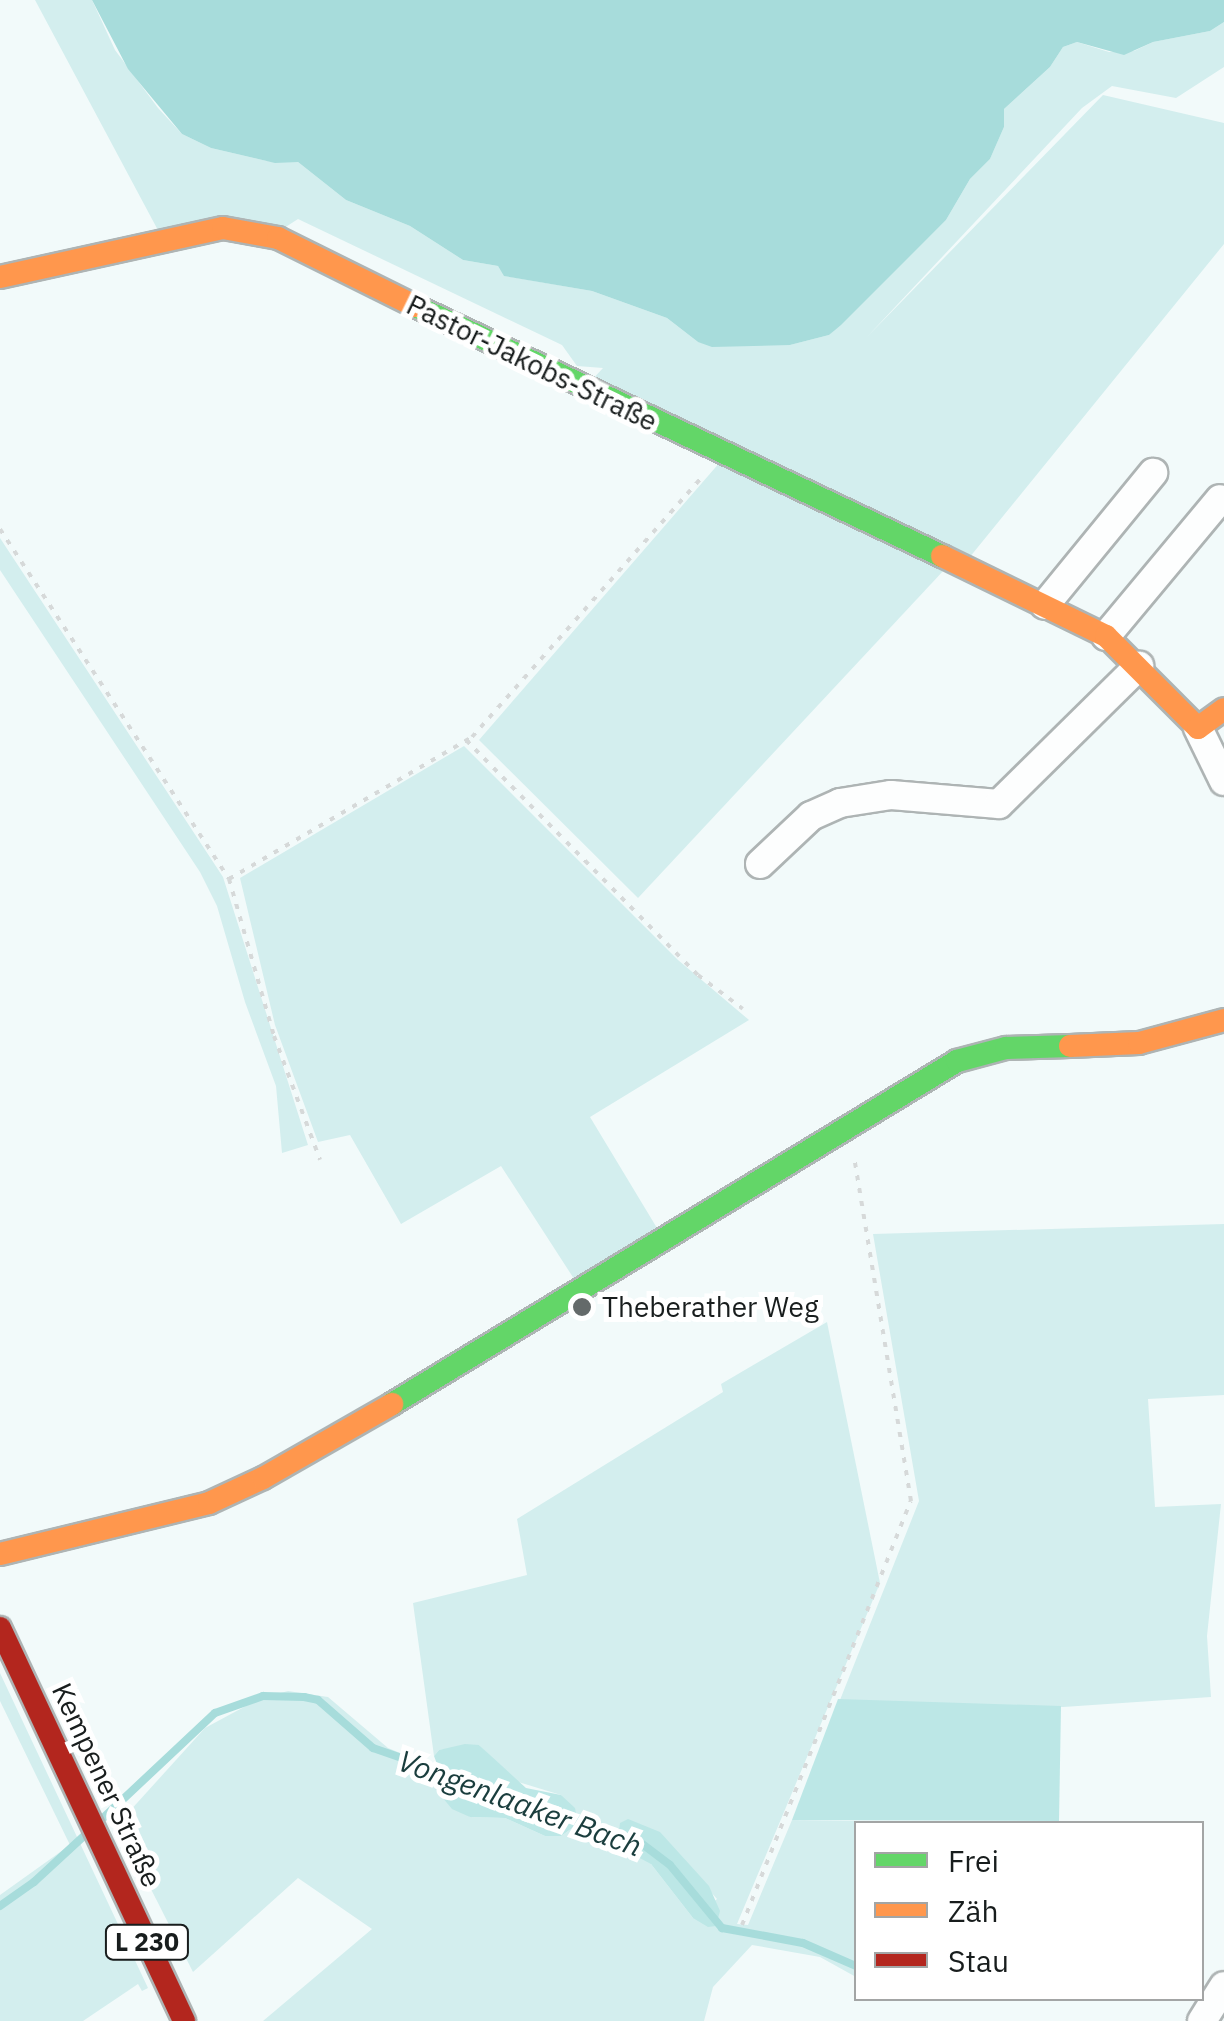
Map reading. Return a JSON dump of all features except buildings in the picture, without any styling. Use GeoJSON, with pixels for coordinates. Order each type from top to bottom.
{"type":"FeatureCollection","features":[{"type":"Feature","properties":{"kind":"street","name":"Pastor-Jakobs-Straße"},"geometry":{"type":"LineString","coordinates":[[0,277],[197,231],[223,228],[278,238],[1106,636],[1198,728]]}},
{"type":"Feature","properties":{"kind":"street"},"geometry":{"type":"LineString","coordinates":[[1045,604],[1152,474]]}},
{"type":"Feature","properties":{"kind":"street"},"geometry":{"type":"LineString","coordinates":[[1106,636],[1220,499]]}},
{"type":"Feature","properties":{"kind":"street"},"geometry":{"type":"LineString","coordinates":[[760,864],[811,816],[840,802],[892,795],[999,804],[1139,666]]}},
{"type":"Feature","properties":{"kind":"street"},"geometry":{"type":"LineString","coordinates":[[1224,709],[1198,728],[1224,780]]}},
{"type":"Feature","properties":{"kind":"street"},"geometry":{"type":"LineString","coordinates":[[0,1554],[182,1510],[234,1493],[447,1372],[838,1132],[971,1056],[1024,1046],[1139,1044],[1224,1020]]}},
{"type":"Feature","properties":{"kind":"street","name":"Kempener Straße"},"geometry":{"type":"LineString","coordinates":[[0,1628],[184,2021]]}},
{"type":"Feature","properties":{"kind":"street"},"geometry":{"type":"LineString","coordinates":[[1204,2018],[1224,1986]]}},
{"type":"Feature","properties":{"kind":"path"},"geometry":{"type":"LineString","coordinates":[[229,879],[466,740],[720,453]]}},
{"type":"Feature","properties":{"kind":"path"},"geometry":{"type":"LineString","coordinates":[[0,529],[229,879],[274,1036],[320,1160]]}},
{"type":"Feature","properties":{"kind":"path"},"geometry":{"type":"LineString","coordinates":[[466,740],[698,975],[743,1008]]}},
{"type":"Feature","properties":{"kind":"path"},"geometry":{"type":"LineString","coordinates":[[742,1925],[911,1500],[854,1156],[838,1132]]}},
{"type":"Feature","properties":{"kind":"shaded area"},"geometry":{"type":"Polygon","coordinates":[[[35,0],[92,0],[115,50],[158,108],[182,134],[211,148],[267,161],[298,162],[346,200],[410,226],[463,260],[498,266],[505,276],[592,291],[667,318],[698,342],[790,345],[829,335],[946,220],[970,179],[990,159],[1004,127],[1004,109],[1050,67],[1063,47],[1077,42],[1109,52],[1134,51],[1153,42],[1210,31],[1224,22],[1224,67],[1176,98],[1112,86],[1082,108],[866,338],[1103,95],[1224,123],[1224,244],[965,563],[589,383],[603,368],[577,366],[562,345],[298,219],[281,230],[160,234],[35,0]]]}},
{"type":"Feature","properties":{"kind":"shaded area"},"geometry":{"type":"Polygon","coordinates":[[[92,0],[1224,0],[1224,22],[1210,31],[1153,42],[1124,55],[1077,42],[1063,47],[1050,67],[1004,109],[1004,127],[990,159],[970,179],[946,220],[841,325],[829,335],[790,345],[712,347],[698,342],[667,318],[592,291],[504,276],[498,266],[463,260],[410,226],[346,200],[298,162],[275,163],[211,148],[182,134],[128,69],[92,0]]]}},
{"type":"Feature","properties":{"kind":"shaded area"},"geometry":{"type":"Polygon","coordinates":[[[721,461],[945,569],[638,898],[479,740],[721,461]]]}},
{"type":"Feature","properties":{"kind":"shaded area"},"geometry":{"type":"Polygon","coordinates":[[[0,538],[223,877],[308,1145],[282,1153],[276,1086],[245,1002],[217,906],[200,872],[0,570],[0,538]]]}},
{"type":"Feature","properties":{"kind":"shaded area"},"geometry":{"type":"Polygon","coordinates":[[[464,746],[678,960],[749,1020],[590,1117],[660,1233],[578,1285],[501,1166],[401,1224],[350,1135],[318,1142],[275,1025],[240,878],[464,746]]]}},
{"type":"Feature","properties":{"kind":"shaded area"},"geometry":{"type":"Polygon","coordinates":[[[1224,1224],[1224,1395],[1148,1399],[1155,1507],[1221,1504],[1207,1636],[1211,1697],[1063,1707],[840,1700],[919,1501],[873,1234],[1224,1224]]]}},
{"type":"Feature","properties":{"kind":"shaded area"},"geometry":{"type":"Polygon","coordinates":[[[827,1322],[880,1583],[737,1924],[748,1925],[792,1820],[859,1821],[854,1821],[854,1976],[820,1957],[752,1945],[713,1987],[704,2021],[263,2021],[372,1929],[298,1878],[193,1972],[118,1824],[205,1728],[259,1699],[288,1691],[328,1697],[388,1748],[439,1769],[428,1779],[470,1817],[505,1818],[545,1836],[561,1836],[578,1824],[561,1795],[515,1781],[479,1745],[439,1750],[434,1756],[413,1603],[527,1575],[517,1519],[723,1392],[721,1384],[827,1322]],[[677,1853],[651,1864],[693,1918],[717,1899],[677,1853]]]}},
{"type":"Feature","properties":{"kind":"shaded area"},"geometry":{"type":"Polygon","coordinates":[[[0,1673],[148,1988],[142,1991],[138,1984],[83,2021],[0,2021],[0,1895],[70,1845],[0,1701],[0,1673]]]}},
{"type":"Feature","properties":{"kind":"shaded area"},"geometry":{"type":"Polygon","coordinates":[[[838,1699],[1061,1706],[1059,1821],[792,1820],[838,1699]]]}},
{"type":"Feature","properties":{"kind":"shaded area"},"geometry":{"type":"Polygon","coordinates":[[[479,1745],[526,1788],[561,1795],[575,1808],[578,1824],[561,1836],[545,1836],[505,1818],[470,1817],[452,1809],[427,1779],[439,1769],[434,1756],[439,1750],[479,1745]]]}},
{"type":"Feature","properties":{"kind":"shaded area"},"geometry":{"type":"Polygon","coordinates":[[[628,1819],[660,1832],[709,1886],[720,1911],[716,1926],[708,1927],[693,1918],[651,1864],[617,1846],[620,1823],[628,1819]]]}},
{"type":"Feature","properties":{"kind":"waterway","name":"Vongenlaaker Bach"},"geometry":{"type":"LineString","coordinates":[[102,1819],[215,1713],[263,1696],[304,1697],[318,1700],[373,1748],[637,1840],[670,1865],[722,1928],[803,1943],[854,1965]]}},
{"type":"Feature","properties":{"kind":"waterway","name":"Vongenlaaker Bach"},"geometry":{"type":"LineString","coordinates":[[0,1906],[34,1882],[85,1835]]}},
{"type":"Feature","properties":{"kind":"traffic: fast"},"geometry":{"type":"LineString","coordinates":[[415,306],[942,556]]}},
{"type":"Feature","properties":{"kind":"traffic: fast"},"geometry":{"type":"LineString","coordinates":[[392,1404],[957,1061],[1006,1048],[1070,1046]]}},
{"type":"Feature","properties":{"kind":"traffic: slow"},"geometry":{"type":"LineString","coordinates":[[0,277],[223,228],[278,238],[415,306]]}},
{"type":"Feature","properties":{"kind":"traffic: slow"},"geometry":{"type":"LineString","coordinates":[[942,556],[1106,636],[1198,728],[1224,709]]}},
{"type":"Feature","properties":{"kind":"traffic: slow"},"geometry":{"type":"LineString","coordinates":[[1070,1046],[1139,1043],[1224,1020]]}},
{"type":"Feature","properties":{"kind":"traffic: slow"},"geometry":{"type":"LineString","coordinates":[[0,1554],[209,1503],[263,1478],[392,1404]]}},
{"type":"Feature","properties":{"kind":"traffic: jam"},"geometry":{"type":"LineString","coordinates":[[0,1628],[184,2021]]}},
{"type":"Feature","properties":{"kind":"place","name":"Theberather Weg"},"geometry":{"type":"Point","coordinates":[582,1307]}}]}
